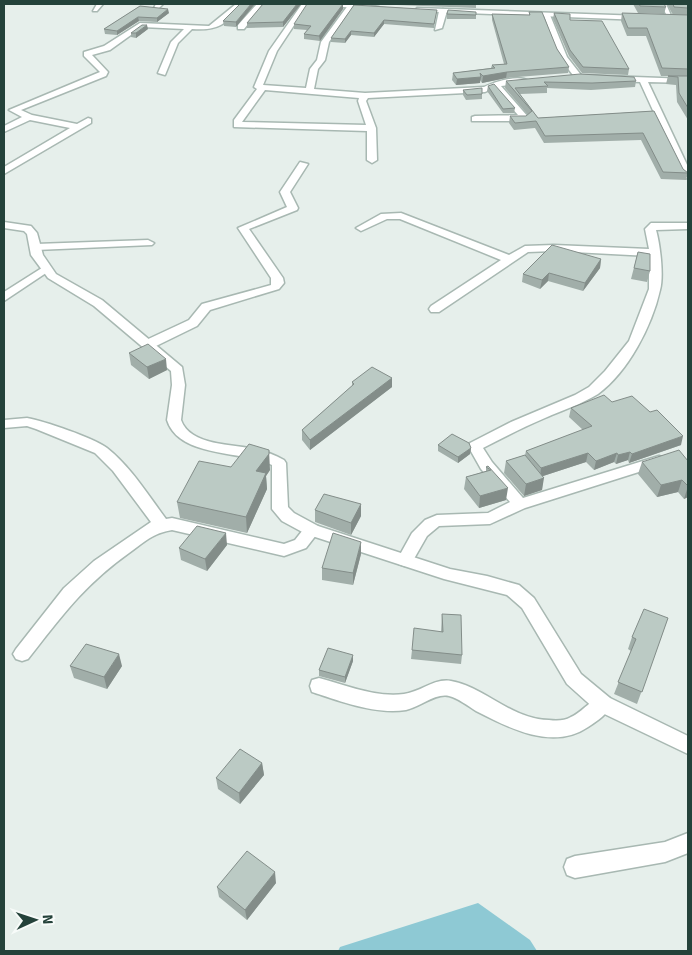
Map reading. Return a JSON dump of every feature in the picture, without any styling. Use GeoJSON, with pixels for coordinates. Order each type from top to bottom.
{"type":"FeatureCollection","features":[{"type":"Feature","properties":{"kind":"street"},"geometry":{"type":"LineString","coordinates":[[78,127],[29,117],[13,110],[104,74],[87,54],[107,48],[140,25],[189,28],[214,27],[240,4]]}},
{"type":"Feature","properties":{"kind":"street"},"geometry":{"type":"LineString","coordinates":[[241,27],[261,4]]}},
{"type":"Feature","properties":{"kind":"street"},"geometry":{"type":"LineString","coordinates":[[305,4],[273,51],[258,87],[262,89],[365,96],[476,89],[534,80]]}},
{"type":"Feature","properties":{"kind":"street"},"geometry":{"type":"LineString","coordinates":[[327,4],[382,8]]}},
{"type":"Feature","properties":{"kind":"street"},"geometry":{"type":"LineString","coordinates":[[309,92],[314,70],[321,60],[325,42],[349,5]]}},
{"type":"Feature","properties":{"kind":"street"},"geometry":{"type":"LineString","coordinates":[[438,9],[438,28]]}},
{"type":"Feature","properties":{"kind":"street"},"geometry":{"type":"LineString","coordinates":[[407,10],[438,9],[546,16],[651,18]]}},
{"type":"Feature","properties":{"kind":"street"},"geometry":{"type":"LineString","coordinates":[[546,16],[554,39],[574,77],[688,82]]}},
{"type":"Feature","properties":{"kind":"street"},"geometry":{"type":"LineString","coordinates":[[660,19],[679,19]]}},
{"type":"Feature","properties":{"kind":"street"},"geometry":{"type":"LineString","coordinates":[[162,73],[175,42],[189,28]]}},
{"type":"Feature","properties":{"kind":"street"},"geometry":{"type":"LineString","coordinates":[[643,80],[688,176]]}},
{"type":"Feature","properties":{"kind":"street"},"geometry":{"type":"LineString","coordinates":[[475,119],[524,118],[496,85]]}},
{"type":"Feature","properties":{"kind":"street"},"geometry":{"type":"LineString","coordinates":[[262,89],[238,120],[237,125],[371,128]]}},
{"type":"Feature","properties":{"kind":"street"},"geometry":{"type":"LineString","coordinates":[[365,96],[362,101],[371,128],[372,160]]}},
{"type":"Feature","properties":{"kind":"street"},"geometry":{"type":"LineString","coordinates":[[4,130],[29,117]]}},
{"type":"Feature","properties":{"kind":"street"},"geometry":{"type":"LineString","coordinates":[[4,170],[88,121]]}},
{"type":"Feature","properties":{"kind":"street"},"geometry":{"type":"LineString","coordinates":[[149,344],[194,323],[206,306],[264,292],[275,287],[278,283],[277,278],[243,228],[293,208],[285,192],[303,164]]}},
{"type":"Feature","properties":{"kind":"street"},"geometry":{"type":"LineString","coordinates":[[361,228],[385,216],[401,216],[509,259]]}},
{"type":"Feature","properties":{"kind":"street"},"geometry":{"type":"LineString","coordinates":[[4,225],[27,228],[32,233],[37,255],[45,269],[52,276],[98,303],[149,344],[177,370],[181,379],[173,418],[176,427],[188,438],[206,445],[255,452],[268,456],[279,463],[280,509],[288,517],[312,530],[450,575],[487,582],[512,590],[528,602],[574,679],[603,704],[688,745]]}},
{"type":"Feature","properties":{"kind":"street"},"geometry":{"type":"LineString","coordinates":[[520,504],[486,465],[475,446],[516,425],[580,398],[594,390],[610,374],[635,342],[650,308],[656,278],[653,253],[654,242],[650,229],[652,226],[688,226]]}},
{"type":"Feature","properties":{"kind":"street"},"geometry":{"type":"LineString","coordinates":[[36,247],[148,244]]}},
{"type":"Feature","properties":{"kind":"street"},"geometry":{"type":"LineString","coordinates":[[435,309],[525,249],[653,253]]}},
{"type":"Feature","properties":{"kind":"street"},"geometry":{"type":"LineString","coordinates":[[4,297],[45,269]]}},
{"type":"Feature","properties":{"kind":"street"},"geometry":{"type":"LineString","coordinates":[[4,424],[27,422],[40,425],[100,450],[118,467],[162,525]]}},
{"type":"Feature","properties":{"kind":"street"},"geometry":{"type":"LineString","coordinates":[[405,560],[419,535],[431,523],[490,518],[520,504],[677,456]]}},
{"type":"Feature","properties":{"kind":"street"},"geometry":{"type":"LineString","coordinates":[[22,654],[70,593],[128,544],[152,528],[172,524],[284,550],[298,546],[312,530]]}},
{"type":"Feature","properties":{"kind":"street"},"geometry":{"type":"LineString","coordinates":[[319,686],[372,699],[404,702],[443,687],[530,726],[545,730],[575,724],[603,704]]}},
{"type":"Feature","properties":{"kind":"street"},"geometry":{"type":"LineString","coordinates":[[575,867],[665,852],[688,843]]}},
{"type":"Feature","properties":{"kind":"lane"},"geometry":{"type":"LineString","coordinates":[[664,4],[670,19]]}},
{"type":"Feature","properties":{"kind":"water"},"geometry":{"type":"Polygon","coordinates":[[[478,903],[530,940],[537,951],[338,951],[340,947],[478,903]]]}},
{"type":"Feature","properties":{"kind":"building"},"geometry":{"type":"Polygon","coordinates":[[[240,4],[251,4],[236,22],[223,21],[240,4]]]}},
{"type":"Feature","properties":{"kind":"building"},"geometry":{"type":"Polygon","coordinates":[[[263,4],[297,4],[283,22],[247,23],[263,4]]]}},
{"type":"Feature","properties":{"kind":"building"},"geometry":{"type":"Polygon","coordinates":[[[307,4],[343,4],[319,36],[304,34],[311,26],[294,24],[307,4]]]}},
{"type":"Feature","properties":{"kind":"building"},"geometry":{"type":"Polygon","coordinates":[[[639,4],[664,4],[666,7],[640,6],[639,4]]]}},
{"type":"Feature","properties":{"kind":"building"},"geometry":{"type":"Polygon","coordinates":[[[673,4],[688,4],[688,8],[674,7],[673,4]]]}},
{"type":"Feature","properties":{"kind":"building"},"geometry":{"type":"Polygon","coordinates":[[[354,5],[437,10],[434,24],[384,20],[374,33],[351,31],[345,39],[331,38],[354,5]]]}},
{"type":"Feature","properties":{"kind":"building"},"geometry":{"type":"Polygon","coordinates":[[[140,6],[168,9],[157,18],[138,17],[117,31],[104,29],[140,6]]]}},
{"type":"Feature","properties":{"kind":"building"},"geometry":{"type":"Polygon","coordinates":[[[448,10],[476,12],[476,15],[447,14],[448,10]]]}},
{"type":"Feature","properties":{"kind":"building"},"geometry":{"type":"Polygon","coordinates":[[[529,12],[542,12],[557,49],[569,67],[483,76],[480,73],[481,77],[457,79],[453,73],[495,68],[492,65],[507,64],[492,14],[530,15],[529,12]]]}},
{"type":"Feature","properties":{"kind":"building"},"geometry":{"type":"Polygon","coordinates":[[[554,13],[570,14],[570,20],[602,21],[629,69],[583,67],[570,50],[554,13]]]}},
{"type":"Feature","properties":{"kind":"building"},"geometry":{"type":"Polygon","coordinates":[[[622,13],[688,15],[688,69],[662,68],[647,28],[628,28],[622,13]]]}},
{"type":"Feature","properties":{"kind":"building"},"geometry":{"type":"Polygon","coordinates":[[[142,25],[147,25],[136,33],[131,33],[142,25]]]}},
{"type":"Feature","properties":{"kind":"building"},"geometry":{"type":"Polygon","coordinates":[[[580,74],[634,77],[636,81],[592,83],[544,82],[548,86],[515,88],[538,118],[654,111],[683,169],[688,173],[663,172],[643,133],[545,136],[536,121],[515,123],[510,116],[526,116],[532,111],[506,81],[580,74]]]}},
{"type":"Feature","properties":{"kind":"building"},"geometry":{"type":"Polygon","coordinates":[[[668,76],[688,76],[688,108],[679,93],[678,77],[668,76]]]}},
{"type":"Feature","properties":{"kind":"building"},"geometry":{"type":"Polygon","coordinates":[[[494,84],[515,108],[503,109],[488,86],[494,84]]]}},
{"type":"Feature","properties":{"kind":"building"},"geometry":{"type":"Polygon","coordinates":[[[482,88],[482,94],[467,95],[463,90],[482,88]]]}},
{"type":"Feature","properties":{"kind":"building"},"geometry":{"type":"Polygon","coordinates":[[[552,245],[601,259],[585,283],[549,273],[542,280],[523,274],[552,245]]]}},
{"type":"Feature","properties":{"kind":"building"},"geometry":{"type":"Polygon","coordinates":[[[638,252],[650,254],[650,271],[634,268],[638,252]]]}},
{"type":"Feature","properties":{"kind":"building"},"geometry":{"type":"Polygon","coordinates":[[[148,344],[166,359],[147,367],[129,353],[148,344]]]}},
{"type":"Feature","properties":{"kind":"building"},"geometry":{"type":"Polygon","coordinates":[[[372,367],[392,378],[310,440],[302,430],[354,384],[352,382],[372,367]]]}},
{"type":"Feature","properties":{"kind":"building"},"geometry":{"type":"Polygon","coordinates":[[[604,395],[612,402],[632,396],[650,412],[657,410],[683,436],[632,454],[630,452],[618,455],[617,453],[596,461],[588,453],[541,468],[526,451],[592,426],[571,408],[604,395]]]}},
{"type":"Feature","properties":{"kind":"building"},"geometry":{"type":"Polygon","coordinates":[[[452,434],[469,443],[471,448],[458,457],[438,445],[452,434]]]}},
{"type":"Feature","properties":{"kind":"building"},"geometry":{"type":"Polygon","coordinates":[[[249,444],[269,450],[269,454],[256,471],[266,473],[246,517],[177,502],[199,461],[231,467],[249,444]]]}},
{"type":"Feature","properties":{"kind":"building"},"geometry":{"type":"Polygon","coordinates":[[[679,450],[688,461],[688,486],[682,480],[661,485],[642,462],[679,450]]]}},
{"type":"Feature","properties":{"kind":"building"},"geometry":{"type":"Polygon","coordinates":[[[525,455],[544,478],[526,484],[506,461],[525,455]]]}},
{"type":"Feature","properties":{"kind":"building"},"geometry":{"type":"Polygon","coordinates":[[[488,466],[508,488],[480,496],[466,477],[491,470],[486,467],[488,466]]]}},
{"type":"Feature","properties":{"kind":"building"},"geometry":{"type":"Polygon","coordinates":[[[324,494],[361,504],[351,523],[315,510],[324,494]]]}},
{"type":"Feature","properties":{"kind":"building"},"geometry":{"type":"Polygon","coordinates":[[[197,526],[226,533],[205,559],[179,548],[197,526]]]}},
{"type":"Feature","properties":{"kind":"building"},"geometry":{"type":"Polygon","coordinates":[[[333,533],[361,542],[353,573],[322,568],[333,533]]]}},
{"type":"Feature","properties":{"kind":"building"},"geometry":{"type":"Polygon","coordinates":[[[644,609],[668,618],[642,692],[618,682],[636,639],[632,637],[644,609]]]}},
{"type":"Feature","properties":{"kind":"building"},"geometry":{"type":"Polygon","coordinates":[[[442,614],[461,615],[462,655],[412,650],[414,628],[443,632],[442,614]]]}},
{"type":"Feature","properties":{"kind":"building"},"geometry":{"type":"Polygon","coordinates":[[[86,644],[119,654],[104,677],[70,666],[86,644]]]}},
{"type":"Feature","properties":{"kind":"building"},"geometry":{"type":"Polygon","coordinates":[[[328,648],[353,655],[345,677],[319,670],[328,648]]]}},
{"type":"Feature","properties":{"kind":"building"},"geometry":{"type":"Polygon","coordinates":[[[240,749],[262,763],[239,793],[216,778],[240,749]]]}},
{"type":"Feature","properties":{"kind":"building"},"geometry":{"type":"Polygon","coordinates":[[[247,851],[275,872],[245,910],[217,887],[247,851]]]}}]}
